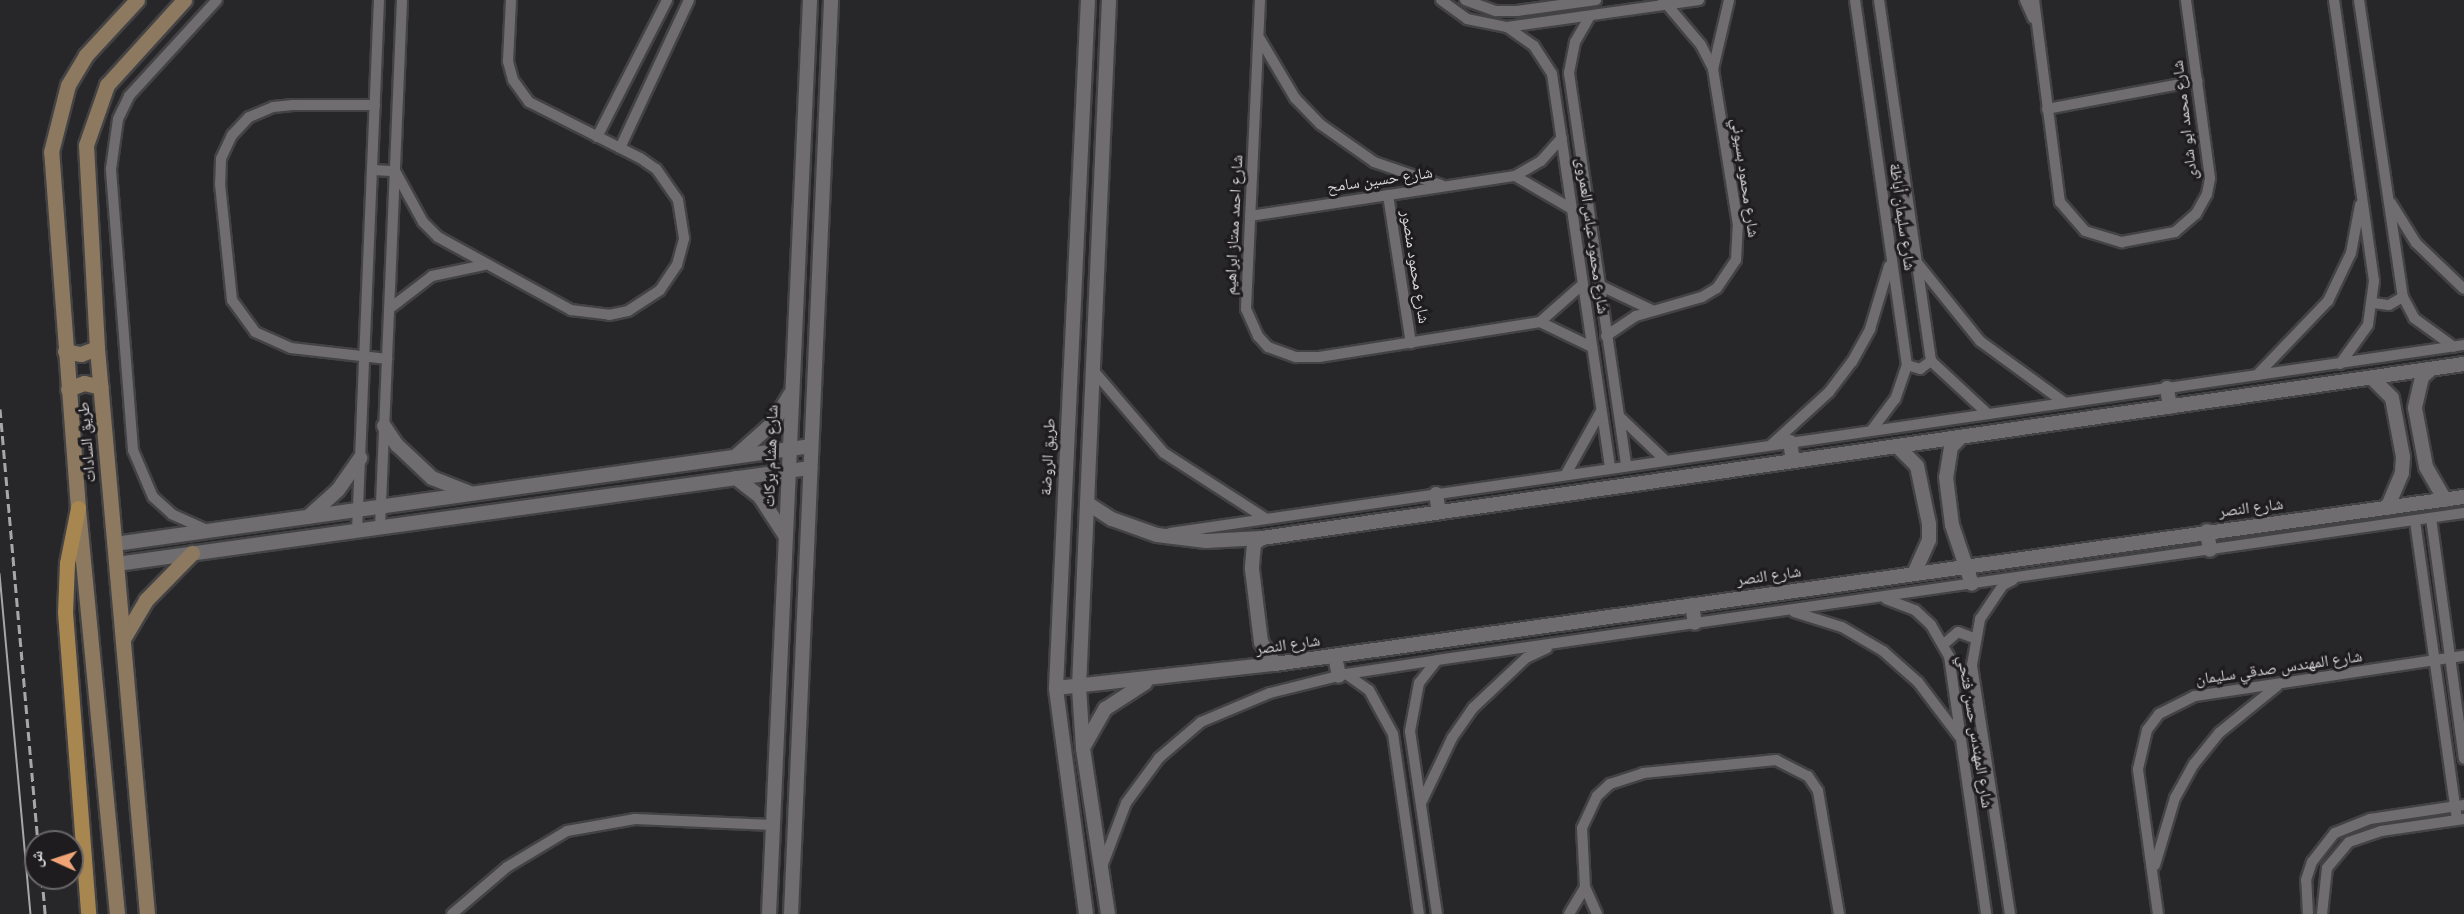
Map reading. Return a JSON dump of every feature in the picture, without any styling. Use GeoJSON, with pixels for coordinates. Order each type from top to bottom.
{"type":"FeatureCollection","features":[{"type":"Feature","properties":{"kind":"main road","name":"طريق السادات"},"geometry":{"type":"LineString","coordinates":[[117,914],[78,508],[52,187],[57,118],[86,55],[137,0]]}},
{"type":"Feature","properties":{"kind":"main road","name":"طريق السادات"},"geometry":{"type":"LineString","coordinates":[[147,914],[101,387],[86,145],[93,114],[126,59],[184,0]]}},
{"type":"Feature","properties":{"kind":"main road"},"geometry":{"type":"LineString","coordinates":[[64,351],[81,354],[98,348]]}},
{"type":"Feature","properties":{"kind":"main road"},"geometry":{"type":"LineString","coordinates":[[68,389],[84,383],[101,387]]}},
{"type":"Feature","properties":{"kind":"main road"},"geometry":{"type":"LineString","coordinates":[[78,508],[67,563],[65,612],[88,914]]}},
{"type":"Feature","properties":{"kind":"main road"},"geometry":{"type":"LineString","coordinates":[[123,639],[153,592],[192,553]]}},
{"type":"Feature","properties":{"kind":"street"},"geometry":{"type":"LineString","coordinates":[[214,530],[194,527],[153,498],[135,459],[111,169],[114,135],[129,96],[217,0]]}},
{"type":"Feature","properties":{"kind":"street"},"geometry":{"type":"LineString","coordinates":[[357,531],[379,0]]}},
{"type":"Feature","properties":{"kind":"street"},"geometry":{"type":"LineString","coordinates":[[380,527],[402,0]]}},
{"type":"Feature","properties":{"kind":"street"},"geometry":{"type":"LineString","coordinates":[[394,171],[430,229],[485,265],[571,310],[590,315],[628,311],[660,290],[672,275],[684,238],[678,200],[656,169],[620,148],[539,110],[513,80],[508,60],[511,0]]}},
{"type":"Feature","properties":{"kind":"street"},"geometry":{"type":"LineString","coordinates":[[597,137],[667,0]]}},
{"type":"Feature","properties":{"kind":"street"},"geometry":{"type":"LineString","coordinates":[[620,148],[689,0]]}},
{"type":"Feature","properties":{"kind":"street","name":"شارع هشام بركات"},"geometry":{"type":"LineString","coordinates":[[769,914],[810,0]]}},
{"type":"Feature","properties":{"kind":"street"},"geometry":{"type":"LineString","coordinates":[[791,914],[831,0]]}},
{"type":"Feature","properties":{"kind":"street","name":"طريق الروضة"},"geometry":{"type":"LineString","coordinates":[[1086,914],[1056,688],[1088,0]]}},
{"type":"Feature","properties":{"kind":"street"},"geometry":{"type":"LineString","coordinates":[[1108,914],[1083,748],[1078,687],[1109,0]]}},
{"type":"Feature","properties":{"kind":"street","name":"شارع احمد ممتاز ابراهيم"},"geometry":{"type":"LineString","coordinates":[[1260,0],[1246,309],[1257,336],[1268,347],[1296,357],[1319,357],[1540,322]]}},
{"type":"Feature","properties":{"kind":"street"},"geometry":{"type":"LineString","coordinates":[[1441,0],[1467,19],[1507,27],[1663,3],[1699,0]]}},
{"type":"Feature","properties":{"kind":"street"},"geometry":{"type":"LineString","coordinates":[[1465,0],[1496,11],[1517,11],[1596,0]]}},
{"type":"Feature","properties":{"kind":"street","name":"شارع محمود بسيوني"},"geometry":{"type":"LineString","coordinates":[[1713,69],[1730,0]]}},
{"type":"Feature","properties":{"kind":"street","name":"شارع سليمان أباظة"},"geometry":{"type":"LineString","coordinates":[[1855,0],[1907,365],[1895,399],[1872,430]]}},
{"type":"Feature","properties":{"kind":"street","name":"شارع سليمان أباظة"},"geometry":{"type":"LineString","coordinates":[[1879,0],[1931,361]]}},
{"type":"Feature","properties":{"kind":"street","name":"شارع محمد ابو شادى"},"geometry":{"type":"LineString","coordinates":[[2025,0],[2034,21]]}},
{"type":"Feature","properties":{"kind":"street","name":"شارع محمد ابو شادى"},"geometry":{"type":"LineString","coordinates":[[2034,0],[2034,21],[2055,183],[2071,218],[2103,239],[2140,241],[2163,236],[2189,222],[2207,194],[2210,178],[2186,0]]}},
{"type":"Feature","properties":{"kind":"street"},"geometry":{"type":"LineString","coordinates":[[2334,0],[2362,196],[2374,303],[2368,325],[2340,364]]}},
{"type":"Feature","properties":{"kind":"street"},"geometry":{"type":"LineString","coordinates":[[2359,0],[2403,297],[2414,318],[2459,346]]}},
{"type":"Feature","properties":{"kind":"street","name":"شارع محمود بسيوني"},"geometry":{"type":"LineString","coordinates":[[1606,336],[1652,310],[1702,297],[1722,282],[1736,260],[1738,225],[1713,69],[1701,45],[1663,3]]}},
{"type":"Feature","properties":{"kind":"street","name":"شارع محمود عباس العمروى"},"geometry":{"type":"LineString","coordinates":[[1590,16],[1575,42],[1569,73],[1626,465]]}},
{"type":"Feature","properties":{"kind":"street","name":"شارع محمود عباس العمروى"},"geometry":{"type":"LineString","coordinates":[[1507,27],[1534,46],[1552,74],[1610,468]]}},
{"type":"Feature","properties":{"kind":"street"},"geometry":{"type":"LineString","coordinates":[[1258,36],[1295,98],[1348,146],[1412,178],[1447,186]]}},
{"type":"Feature","properties":{"kind":"street"},"geometry":{"type":"LineString","coordinates":[[648,37],[668,46]]}},
{"type":"Feature","properties":{"kind":"street"},"geometry":{"type":"LineString","coordinates":[[1086,38],[1108,37]]}},
{"type":"Feature","properties":{"kind":"street"},"geometry":{"type":"LineString","coordinates":[[808,57],[829,58]]}},
{"type":"Feature","properties":{"kind":"street"},"geometry":{"type":"LineString","coordinates":[[1552,74],[1560,69],[1569,73]]}},
{"type":"Feature","properties":{"kind":"street"},"geometry":{"type":"LineString","coordinates":[[2047,109],[2197,81]]}},
{"type":"Feature","properties":{"kind":"street"},"geometry":{"type":"LineString","coordinates":[[1084,82],[1105,83]]}},
{"type":"Feature","properties":{"kind":"street"},"geometry":{"type":"LineString","coordinates":[[375,105],[273,107],[249,117],[232,135],[221,159],[220,184],[227,280],[241,318],[272,342],[387,359]]}},
{"type":"Feature","properties":{"kind":"street","name":"شارع حسين سامح"},"geometry":{"type":"LineString","coordinates":[[1250,216],[1515,176],[1541,161],[1562,138]]}},
{"type":"Feature","properties":{"kind":"street"},"geometry":{"type":"LineString","coordinates":[[373,170],[394,171]]}},
{"type":"Feature","properties":{"kind":"street"},"geometry":{"type":"LineString","coordinates":[[1515,176],[1572,210]]}},
{"type":"Feature","properties":{"kind":"street","name":"شارع محمود منصور"},"geometry":{"type":"LineString","coordinates":[[1388,195],[1411,343]]}},
{"type":"Feature","properties":{"kind":"street"},"geometry":{"type":"LineString","coordinates":[[2257,375],[2328,302],[2351,253],[2362,196]]}},
{"type":"Feature","properties":{"kind":"street"},"geometry":{"type":"LineString","coordinates":[[2387,196],[2416,243],[2464,288]]}},
{"type":"Feature","properties":{"kind":"street"},"geometry":{"type":"LineString","coordinates":[[1771,445],[1828,392],[1852,362],[1884,294],[1891,256]]}},
{"type":"Feature","properties":{"kind":"street"},"geometry":{"type":"LineString","coordinates":[[1916,262],[1980,341],[2065,403]]}},
{"type":"Feature","properties":{"kind":"street"},"geometry":{"type":"LineString","coordinates":[[389,309],[432,276],[485,265]]}},
{"type":"Feature","properties":{"kind":"street"},"geometry":{"type":"LineString","coordinates":[[1583,284],[1540,322],[1592,347]]}},
{"type":"Feature","properties":{"kind":"street"},"geometry":{"type":"LineString","coordinates":[[1599,285],[1652,310]]}},
{"type":"Feature","properties":{"kind":"street"},"geometry":{"type":"LineString","coordinates":[[2374,303],[2389,305],[2403,297]]}},
{"type":"Feature","properties":{"kind":"street"},"geometry":{"type":"LineString","coordinates":[[1157,535],[1626,465],[2459,346]]}},
{"type":"Feature","properties":{"kind":"street"},"geometry":{"type":"LineString","coordinates":[[1907,365],[1920,369],[1931,361],[1988,414]]}},
{"type":"Feature","properties":{"kind":"street"},"geometry":{"type":"LineString","coordinates":[[1088,503],[1112,519],[1157,535],[1206,540],[1262,538],[2464,364]]}},
{"type":"Feature","properties":{"kind":"street"},"geometry":{"type":"LineString","coordinates":[[2432,369],[2422,377],[2415,408],[2421,453],[2445,500]]}},
{"type":"Feature","properties":{"kind":"street"},"geometry":{"type":"LineString","coordinates":[[1093,370],[1164,453],[1265,518]]}},
{"type":"Feature","properties":{"kind":"street"},"geometry":{"type":"LineString","coordinates":[[2372,378],[2392,398],[2403,457],[2402,473],[2387,508]]}},
{"type":"Feature","properties":{"kind":"street"},"geometry":{"type":"LineString","coordinates":[[2167,388],[2170,407]]}},
{"type":"Feature","properties":{"kind":"street"},"geometry":{"type":"LineString","coordinates":[[735,457],[762,436],[791,393]]}},
{"type":"Feature","properties":{"kind":"street"},"geometry":{"type":"LineString","coordinates":[[1617,410],[1637,437],[1665,460]]}},
{"type":"Feature","properties":{"kind":"street"},"geometry":{"type":"LineString","coordinates":[[1566,474],[1602,411]]}},
{"type":"Feature","properties":{"kind":"street"},"geometry":{"type":"LineString","coordinates":[[384,426],[397,445],[432,478],[472,494]]}},
{"type":"Feature","properties":{"kind":"street"},"geometry":{"type":"LineString","coordinates":[[1959,438],[1951,447],[1946,477],[1952,525],[1969,565],[1972,584]]}},
{"type":"Feature","properties":{"kind":"street"},"geometry":{"type":"LineString","coordinates":[[1790,442],[1793,461]]}},
{"type":"Feature","properties":{"kind":"street"},"geometry":{"type":"LineString","coordinates":[[115,544],[811,446]]}},
{"type":"Feature","properties":{"kind":"street"},"geometry":{"type":"LineString","coordinates":[[1897,446],[1917,466],[1929,524],[1929,540],[1914,573]]}},
{"type":"Feature","properties":{"kind":"street"},"geometry":{"type":"LineString","coordinates":[[308,517],[338,490],[360,458]]}},
{"type":"Feature","properties":{"kind":"street"},"geometry":{"type":"LineString","coordinates":[[117,564],[810,468]]}},
{"type":"Feature","properties":{"kind":"street"},"geometry":{"type":"LineString","coordinates":[[736,478],[770,509],[785,536]]}},
{"type":"Feature","properties":{"kind":"street"},"geometry":{"type":"LineString","coordinates":[[1436,494],[1439,512]]}},
{"type":"Feature","properties":{"kind":"street","name":"شارع النصر"},"geometry":{"type":"LineString","coordinates":[[1056,688],[1165,678],[1335,656],[2207,531],[2464,497]]}},
{"type":"Feature","properties":{"kind":"street"},"geometry":{"type":"LineString","coordinates":[[1101,870],[1126,803],[1147,772],[1186,733],[1243,702],[1342,675],[2464,513]]}},
{"type":"Feature","properties":{"kind":"street"},"geometry":{"type":"LineString","coordinates":[[2431,518],[2464,759]]}},
{"type":"Feature","properties":{"kind":"street"},"geometry":{"type":"LineString","coordinates":[[2322,914],[2322,885],[2327,868],[2349,842],[2381,831],[2460,819],[2415,520]]}},
{"type":"Feature","properties":{"kind":"street"},"geometry":{"type":"LineString","coordinates":[[2207,531],[2210,550]]}},
{"type":"Feature","properties":{"kind":"street"},"geometry":{"type":"LineString","coordinates":[[1262,538],[1254,544],[1251,556],[1253,579],[1261,642],[1275,664]]}},
{"type":"Feature","properties":{"kind":"street"},"geometry":{"type":"LineString","coordinates":[[1060,570],[1083,571]]}},
{"type":"Feature","properties":{"kind":"street","name":"شارع المهندس حسن فتحي"},"geometry":{"type":"LineString","coordinates":[[2010,914],[1972,665],[1974,638],[1990,601],[2003,585],[2019,577]]}},
{"type":"Feature","properties":{"kind":"street","name":"شارع المهندس حسن فتحي"},"geometry":{"type":"LineString","coordinates":[[1874,598],[1895,599],[1915,610],[1944,644],[1952,668],[1986,914]]}},
{"type":"Feature","properties":{"kind":"street"},"geometry":{"type":"LineString","coordinates":[[1692,605],[1695,623]]}},
{"type":"Feature","properties":{"kind":"street"},"geometry":{"type":"LineString","coordinates":[[1776,612],[1821,618],[1883,651],[1918,682],[1960,738]]}},
{"type":"Feature","properties":{"kind":"street"},"geometry":{"type":"LineString","coordinates":[[1944,644],[1958,632],[1974,638]]}},
{"type":"Feature","properties":{"kind":"street"},"geometry":{"type":"LineString","coordinates":[[1421,805],[1438,762],[1473,708],[1526,658],[1558,642]]}},
{"type":"Feature","properties":{"kind":"street"},"geometry":{"type":"LineString","coordinates":[[1335,656],[1342,675],[1369,690],[1393,734],[1419,914]]}},
{"type":"Feature","properties":{"kind":"street","name":"شارع المهندس صدقي سليمان"},"geometry":{"type":"LineString","coordinates":[[2158,914],[2138,769],[2147,730],[2176,702],[2464,656]]}},
{"type":"Feature","properties":{"kind":"street"},"geometry":{"type":"LineString","coordinates":[[1437,660],[1419,683],[1411,714],[1421,805],[1437,914]]}},
{"type":"Feature","properties":{"kind":"street"},"geometry":{"type":"LineString","coordinates":[[1083,748],[1105,709],[1133,689],[1165,678]]}},
{"type":"Feature","properties":{"kind":"street"},"geometry":{"type":"LineString","coordinates":[[2153,874],[2161,835],[2194,764],[2248,706],[2281,684]]}},
{"type":"Feature","properties":{"kind":"street"},"geometry":{"type":"LineString","coordinates":[[1597,914],[1585,887],[1582,828],[1597,796],[1610,784],[1643,773],[1776,760],[1808,776],[1818,791],[1839,914]]}},
{"type":"Feature","properties":{"kind":"street"},"geometry":{"type":"LineString","coordinates":[[775,780],[797,781]]}},
{"type":"Feature","properties":{"kind":"street"},"geometry":{"type":"LineString","coordinates":[[2308,914],[2306,880],[2312,862],[2335,833],[2370,819],[2459,806]]}},
{"type":"Feature","properties":{"kind":"street"},"geometry":{"type":"LineString","coordinates":[[452,914],[536,846],[601,822],[635,819],[773,825]]}},
{"type":"Feature","properties":{"kind":"street"},"geometry":{"type":"LineString","coordinates":[[1569,914],[1585,887]]}},
{"type":"Feature","properties":{"kind":"tram line"},"geometry":{"type":"LineString","coordinates":[[0,574],[31,914]]}},
{"type":"Feature","properties":{"kind":"railway"},"geometry":{"type":"LineString","coordinates":[[0,409],[37,830]]}},
{"type":"Feature","properties":{"kind":"railway"},"geometry":{"type":"LineString","coordinates":[[43,890],[45,914]]}}]}
